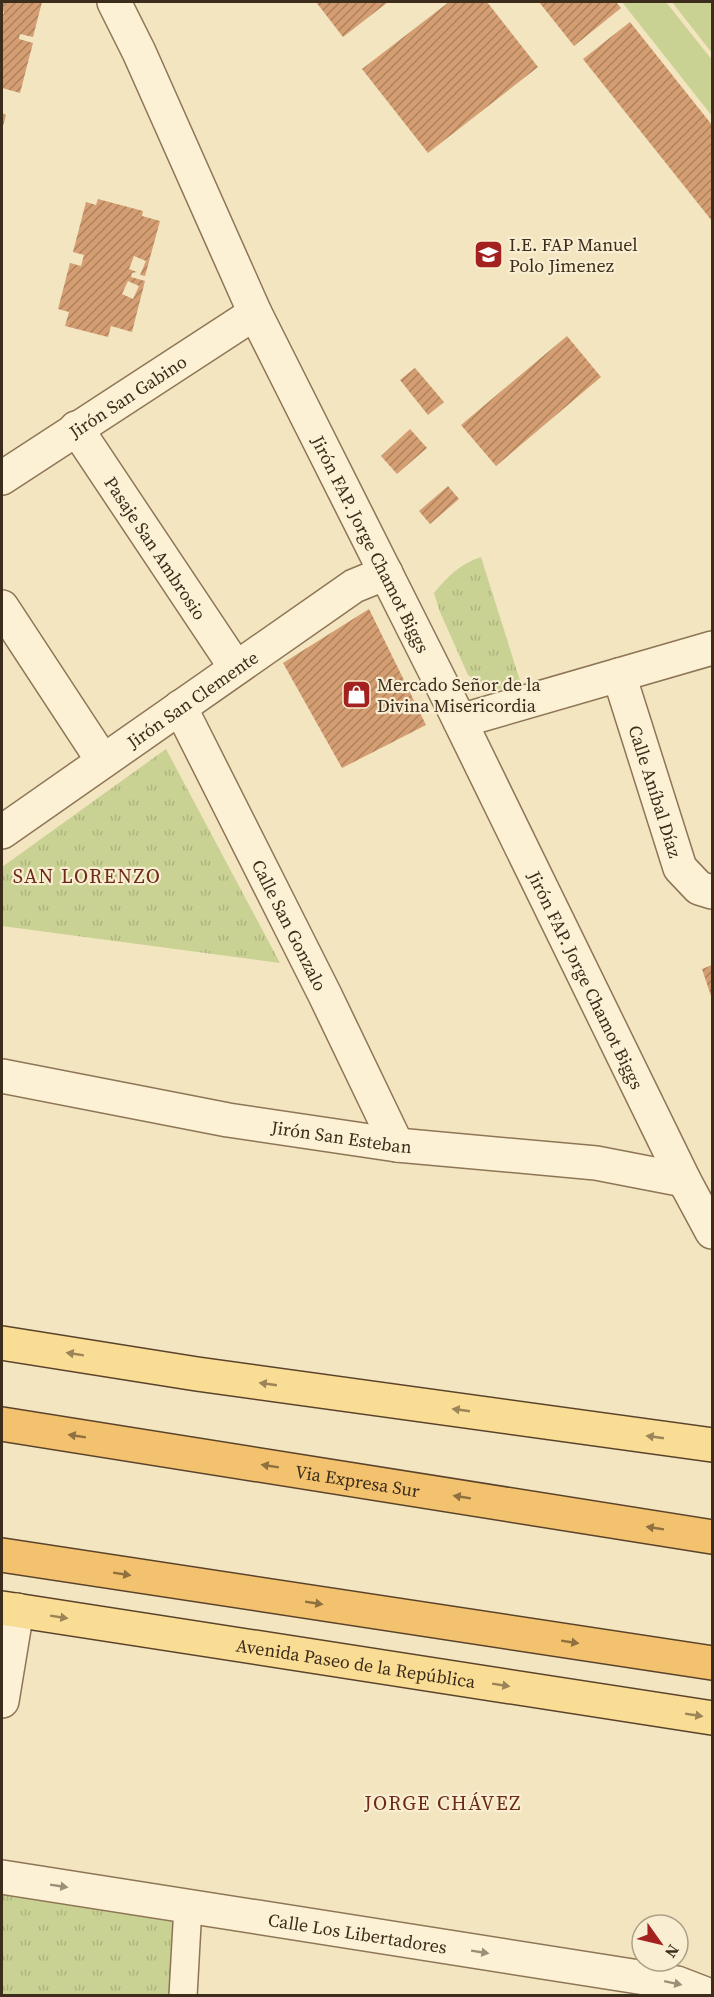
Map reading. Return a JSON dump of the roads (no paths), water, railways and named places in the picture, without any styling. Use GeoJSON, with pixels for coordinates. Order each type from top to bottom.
{"type":"FeatureCollection","features":[{"type":"Feature","properties":{"kind":"highway","name":"Via Expresa Sur"},"geometry":{"type":"LineString","coordinates":[[2,1424],[712,1537]]}},
{"type":"Feature","properties":{"kind":"highway"},"geometry":{"type":"LineString","coordinates":[[2,1556],[712,1663]]}},
{"type":"Feature","properties":{"kind":"main road"},"geometry":{"type":"LineString","coordinates":[[2,1342],[197,1374],[712,1445]]}},
{"type":"Feature","properties":{"kind":"main road","name":"Avenida Paseo de la República"},"geometry":{"type":"LineString","coordinates":[[9,1609],[712,1718]]}},
{"type":"Feature","properties":{"kind":"street","name":"Jirón FAP. Jorge Chamot Biggs"},"geometry":{"type":"LineString","coordinates":[[114,2],[139,52],[255,313],[700,1198],[712,1249]]}},
{"type":"Feature","properties":{"kind":"street","name":"Jirón San Gabino"},"geometry":{"type":"LineString","coordinates":[[2,478],[255,313]]}},
{"type":"Feature","properties":{"kind":"street","name":"Pasaje San Ambrosio"},"geometry":{"type":"LineString","coordinates":[[76,428],[236,668]]}},
{"type":"Feature","properties":{"kind":"street","name":"Jirón San Clemente"},"geometry":{"type":"LineString","coordinates":[[2,832],[354,586],[386,573]]}},
{"type":"Feature","properties":{"kind":"street"},"geometry":{"type":"LineString","coordinates":[[2,607],[103,761]]}},
{"type":"Feature","properties":{"kind":"street"},"geometry":{"type":"LineString","coordinates":[[460,721],[712,648]]}},
{"type":"Feature","properties":{"kind":"street","name":"Calle Aníbal Díaz"},"geometry":{"type":"LineString","coordinates":[[619,675],[680,868],[699,888],[712,892]]}},
{"type":"Feature","properties":{"kind":"street","name":"Calle San Gonzalo"},"geometry":{"type":"LineString","coordinates":[[180,707],[326,995],[397,1145]]}},
{"type":"Feature","properties":{"kind":"street","name":"Jirón San Esteban"},"geometry":{"type":"LineString","coordinates":[[2,1076],[228,1120],[397,1145],[596,1163],[700,1198]]}},
{"type":"Feature","properties":{"kind":"street"},"geometry":{"type":"LineString","coordinates":[[2,1701],[9,1609]]}},
{"type":"Feature","properties":{"kind":"street","name":"Calle Los Libertadores"},"geometry":{"type":"LineString","coordinates":[[2,1877],[677,1983],[711,1995]]}},
{"type":"Feature","properties":{"kind":"street"},"geometry":{"type":"LineString","coordinates":[[183,1995],[188,1906]]}},
{"type":"Feature","properties":{"kind":"place","name":"I.E. FAP Manuel Polo Jimenez"},"geometry":{"type":"Point","coordinates":[488,254]}},
{"type":"Feature","properties":{"kind":"place","name":"Mercado Señor de la Divina Misericordia"},"geometry":{"type":"Point","coordinates":[356,694]}},
{"type":"Feature","properties":{"kind":"district","name":"SAN LORENZO"},"geometry":{"type":"Point","coordinates":[87,876]}},
{"type":"Feature","properties":{"kind":"district","name":"JORGE CHÁVEZ"},"geometry":{"type":"Point","coordinates":[443,1803]}}]}
